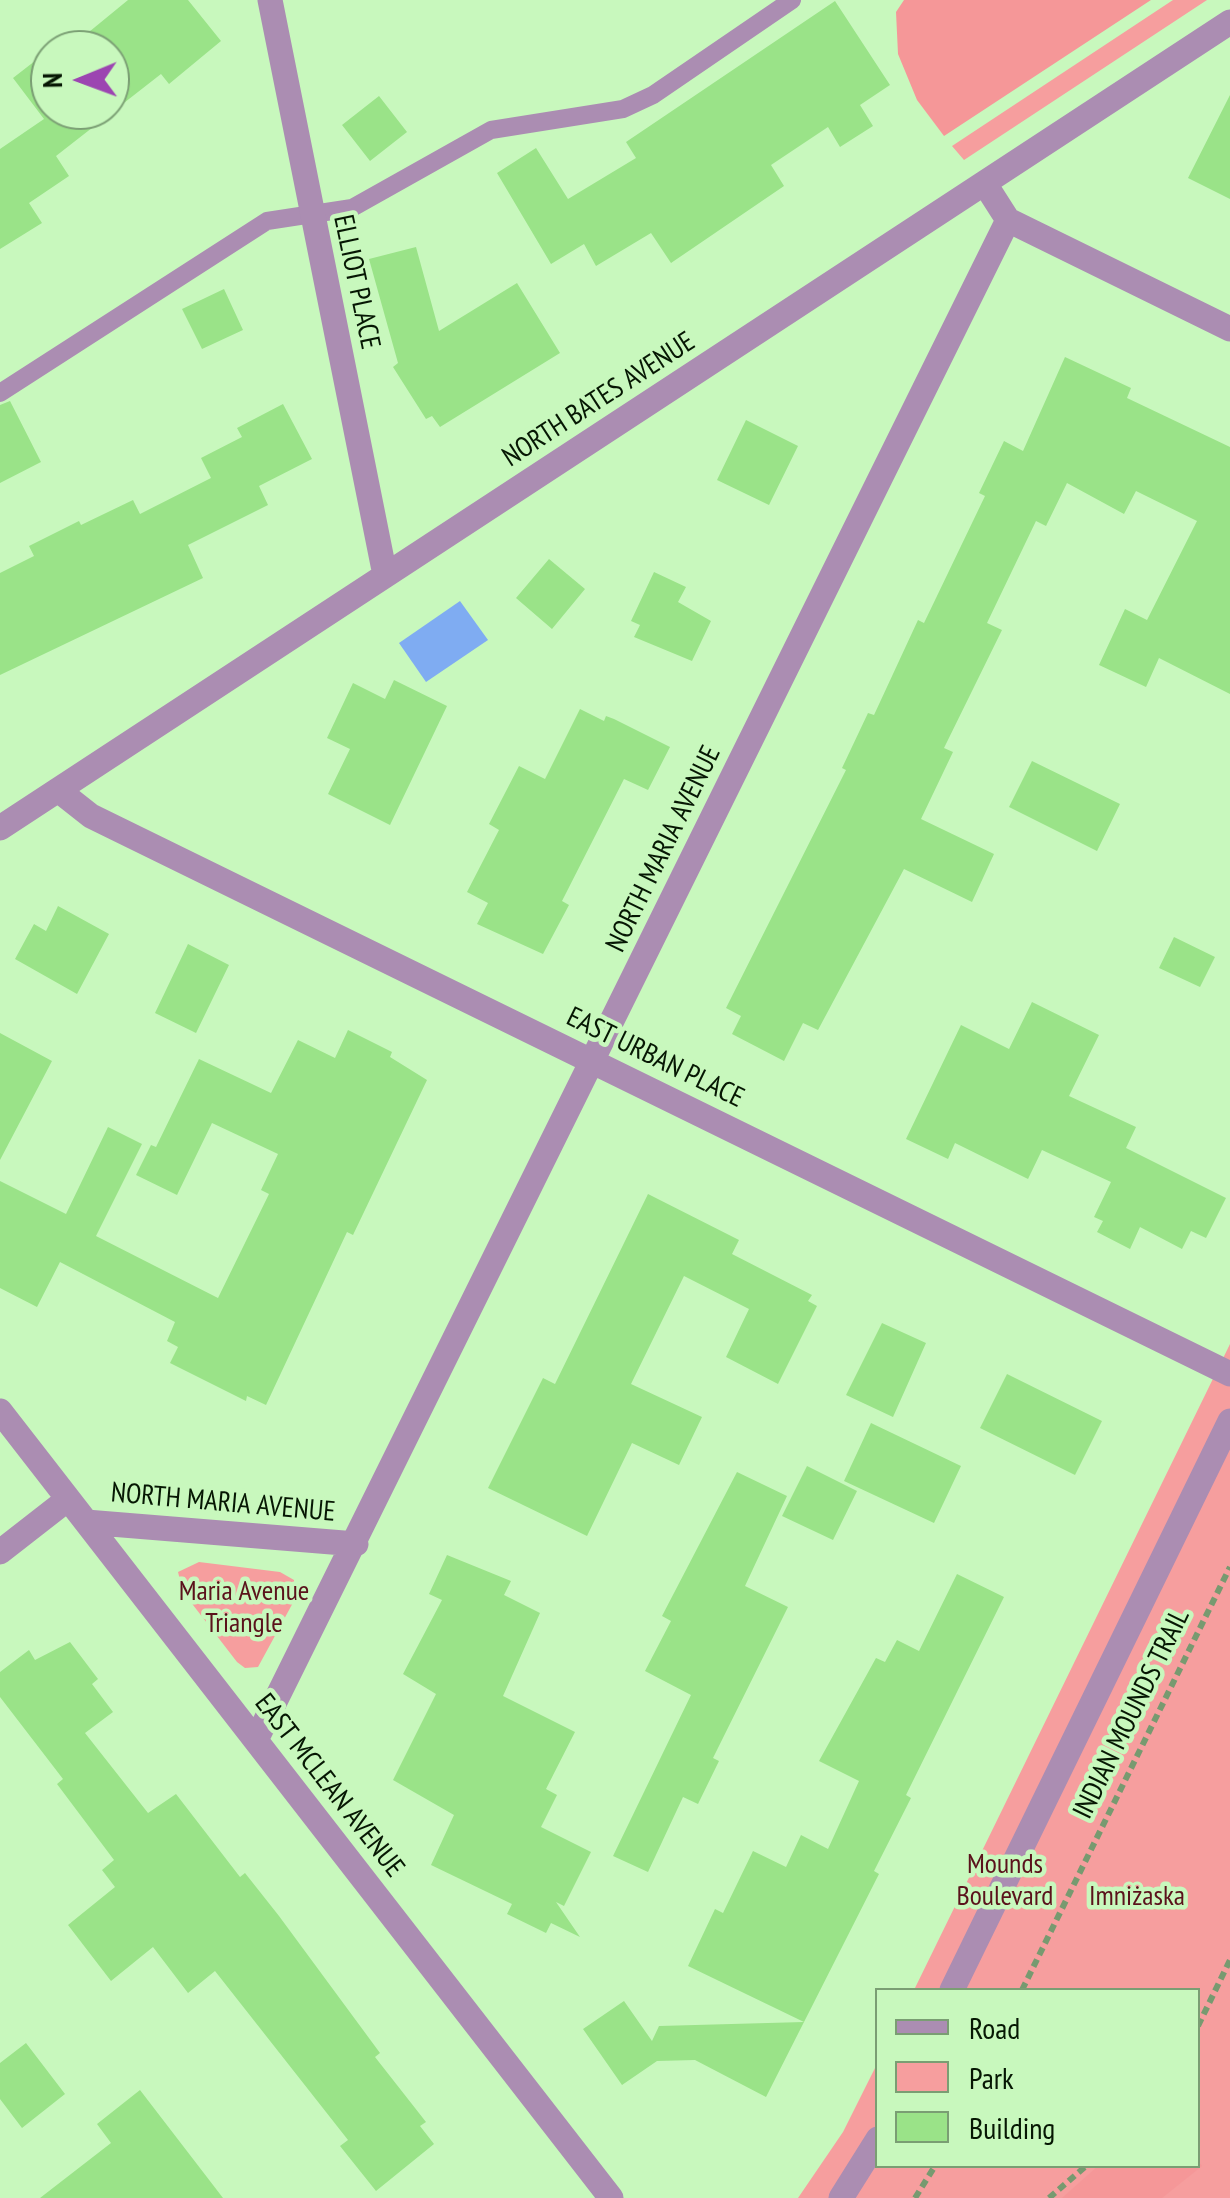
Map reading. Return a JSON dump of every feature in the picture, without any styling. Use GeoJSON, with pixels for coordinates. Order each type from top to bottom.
{"type":"FeatureCollection","features":[{"type":"Feature","properties":{"kind":"street","name":"ELLIOT PLACE"},"geometry":{"type":"LineString","coordinates":[[270,0],[385,574]]}},
{"type":"Feature","properties":{"kind":"street","name":"NORTH BATES AVENUE"},"geometry":{"type":"LineString","coordinates":[[0,828],[1230,22]]}},
{"type":"Feature","properties":{"kind":"street"},"geometry":{"type":"LineString","coordinates":[[985,184],[1008,220],[1230,329]]}},
{"type":"Feature","properties":{"kind":"street","name":"NORTH MARIA AVENUE"},"geometry":{"type":"LineString","coordinates":[[256,1740],[1008,220]]}},
{"type":"Feature","properties":{"kind":"street","name":"EAST URBAN PLACE"},"geometry":{"type":"LineString","coordinates":[[58,790],[91,816],[1230,1374]]}},
{"type":"Feature","properties":{"kind":"street","name":"EAST MCLEAN AVENUE"},"geometry":{"type":"LineString","coordinates":[[0,1411],[611,2198]]}},
{"type":"Feature","properties":{"kind":"street"},"geometry":{"type":"LineString","coordinates":[[953,1988],[1230,1421]]}},
{"type":"Feature","properties":{"kind":"street"},"geometry":{"type":"LineString","coordinates":[[0,1552],[68,1499]]}},
{"type":"Feature","properties":{"kind":"street","name":"NORTH MARIA AVENUE"},"geometry":{"type":"LineString","coordinates":[[86,1522],[356,1544]]}},
{"type":"Feature","properties":{"kind":"street"},"geometry":{"type":"LineString","coordinates":[[841,2198],[875,2144]]}},
{"type":"Feature","properties":{"kind":"lane"},"geometry":{"type":"LineString","coordinates":[[0,393],[262,224],[278,217],[360,205],[491,130],[587,117],[636,103],[792,0]]}},
{"type":"Feature","properties":{"kind":"path","name":"INDIAN MOUNDS TRAIL"},"geometry":{"type":"LineString","coordinates":[[1023,1988],[1230,1567]]}},
{"type":"Feature","properties":{"kind":"path"},"geometry":{"type":"LineString","coordinates":[[1200,2022],[1230,1960]]}},
{"type":"Feature","properties":{"kind":"path"},"geometry":{"type":"LineString","coordinates":[[915,2198],[934,2168]]}},
{"type":"Feature","properties":{"kind":"path"},"geometry":{"type":"LineString","coordinates":[[1049,2198],[1084,2168]]}},
{"type":"Feature","properties":{"kind":"green space"},"geometry":{"type":"Polygon","coordinates":[[[1173,0],[1207,0],[964,160],[952,146],[1173,0]]]}},
{"type":"Feature","properties":{"kind":"green space","name":"Imniżaska"},"geometry":{"type":"Polygon","coordinates":[[[1230,1344],[1230,2198],[798,2198],[843,2132],[875,2068],[875,2168],[1200,2168],[1200,1988],[915,1988],[1230,1344]]]}},
{"type":"Feature","properties":{"kind":"green space","name":"Maria Avenue Triangle"},"geometry":{"type":"Polygon","coordinates":[[[199,1562],[280,1572],[294,1580],[295,1599],[258,1667],[245,1668],[237,1662],[183,1592],[178,1572],[199,1562]]]}},
{"type":"Feature","properties":{"kind":"shaded area"},"geometry":{"type":"Polygon","coordinates":[[[904,0],[1151,0],[944,136],[917,100],[898,54],[896,12],[904,0]]]}},
{"type":"Feature","properties":{"kind":"shaded area"},"geometry":{"type":"Polygon","coordinates":[[[1096,2168],[1200,2168],[1162,2198],[1062,2198],[1096,2168]]]}},
{"type":"Feature","properties":{"kind":"water"},"geometry":{"type":"Polygon","coordinates":[[[460,601],[488,640],[426,682],[399,643],[460,601]]]}},
{"type":"Feature","properties":{"kind":"building"},"geometry":{"type":"Polygon","coordinates":[[[128,0],[188,0],[221,41],[169,84],[161,74],[130,98],[130,30],[91,30],[128,0]]]}},
{"type":"Feature","properties":{"kind":"building"},"geometry":{"type":"Polygon","coordinates":[[[835,1],[890,85],[860,105],[873,126],[840,147],[828,127],[771,165],[784,186],[671,263],[651,233],[596,266],[584,244],[551,264],[497,173],[536,148],[568,199],[636,158],[626,142],[835,1]]]}},
{"type":"Feature","properties":{"kind":"building"},"geometry":{"type":"Polygon","coordinates":[[[30,65],[30,100],[13,78],[30,65]]]}},
{"type":"Feature","properties":{"kind":"building"},"geometry":{"type":"Polygon","coordinates":[[[1230,95],[1230,199],[1188,178],[1230,95]]]}},
{"type":"Feature","properties":{"kind":"building"},"geometry":{"type":"Polygon","coordinates":[[[379,96],[407,132],[370,161],[342,125],[379,96]]]}},
{"type":"Feature","properties":{"kind":"building"},"geometry":{"type":"Polygon","coordinates":[[[30,129],[89,130],[56,156],[69,176],[29,203],[42,223],[0,249],[0,149],[30,129]]]}},
{"type":"Feature","properties":{"kind":"building"},"geometry":{"type":"Polygon","coordinates":[[[416,247],[439,331],[517,283],[560,353],[440,427],[432,416],[426,419],[393,367],[398,363],[369,259],[416,247]]]}},
{"type":"Feature","properties":{"kind":"building"},"geometry":{"type":"Polygon","coordinates":[[[224,289],[243,330],[202,349],[182,309],[224,289]]]}},
{"type":"Feature","properties":{"kind":"building"},"geometry":{"type":"Polygon","coordinates":[[[1065,357],[1131,388],[1127,398],[1230,447],[1230,694],[1159,658],[1146,687],[1099,665],[1125,609],[1147,620],[1197,521],[1136,491],[1124,514],[1067,483],[1046,526],[1036,521],[987,623],[1002,630],[944,748],[953,752],[921,819],[994,854],[972,902],[904,869],[818,1030],[803,1023],[784,1061],[732,1034],[741,1016],[726,1008],[846,770],[842,768],[868,713],[874,715],[918,620],[924,623],[985,496],[979,493],[1004,441],[1023,451],[1065,357]]]}},
{"type":"Feature","properties":{"kind":"building"},"geometry":{"type":"Polygon","coordinates":[[[10,401],[41,462],[0,483],[0,405],[10,401]]]}},
{"type":"Feature","properties":{"kind":"building"},"geometry":{"type":"Polygon","coordinates":[[[283,404],[312,459],[259,486],[268,505],[188,545],[203,578],[0,675],[0,573],[34,556],[29,546],[79,521],[81,525],[133,500],[140,514],[211,478],[201,458],[242,437],[237,428],[283,404]]]}},
{"type":"Feature","properties":{"kind":"building"},"geometry":{"type":"Polygon","coordinates":[[[746,420],[798,446],[769,505],[717,480],[746,420]]]}},
{"type":"Feature","properties":{"kind":"building"},"geometry":{"type":"Polygon","coordinates":[[[549,559],[585,589],[552,629],[516,598],[549,559]]]}},
{"type":"Feature","properties":{"kind":"building"},"geometry":{"type":"Polygon","coordinates":[[[654,572],[686,587],[678,602],[711,621],[692,661],[634,637],[640,625],[631,621],[654,572]]]}},
{"type":"Feature","properties":{"kind":"building"},"geometry":{"type":"Polygon","coordinates":[[[394,680],[447,706],[390,825],[328,794],[350,749],[327,738],[353,683],[385,699],[394,680]]]}},
{"type":"Feature","properties":{"kind":"building"},"geometry":{"type":"Polygon","coordinates":[[[580,709],[604,721],[606,716],[614,719],[670,747],[648,790],[624,779],[562,901],[569,905],[543,954],[477,924],[488,903],[467,892],[499,830],[489,824],[519,766],[545,779],[580,709]]]}},
{"type":"Feature","properties":{"kind":"building"},"geometry":{"type":"Polygon","coordinates":[[[1032,761],[1120,804],[1097,851],[1009,807],[1032,761]]]}},
{"type":"Feature","properties":{"kind":"building"},"geometry":{"type":"Polygon","coordinates":[[[58,906],[109,934],[77,994],[15,959],[34,924],[46,931],[58,906]]]}},
{"type":"Feature","properties":{"kind":"building"},"geometry":{"type":"Polygon","coordinates":[[[1174,937],[1215,957],[1200,987],[1159,968],[1174,937]]]}},
{"type":"Feature","properties":{"kind":"building"},"geometry":{"type":"Polygon","coordinates":[[[188,944],[229,965],[196,1033],[155,1013],[188,944]]]}},
{"type":"Feature","properties":{"kind":"building"},"geometry":{"type":"Polygon","coordinates":[[[1032,1002],[1099,1035],[1069,1096],[1136,1127],[1126,1148],[1226,1198],[1206,1238],[1191,1231],[1182,1249],[1140,1227],[1130,1249],[1097,1232],[1103,1221],[1094,1217],[1111,1182],[1042,1150],[1028,1179],[955,1143],[948,1159],[906,1139],[961,1025],[1009,1049],[1032,1002]]]}},
{"type":"Feature","properties":{"kind":"building"},"geometry":{"type":"Polygon","coordinates":[[[348,1030],[392,1052],[390,1057],[427,1080],[353,1235],[347,1232],[266,1405],[247,1396],[246,1401],[170,1363],[178,1347],[167,1341],[175,1322],[60,1262],[37,1307],[0,1288],[0,1181],[66,1214],[108,1127],[142,1144],[96,1236],[218,1298],[269,1194],[261,1190],[278,1154],[212,1123],[177,1195],[136,1175],[151,1145],[156,1147],[199,1059],[271,1093],[298,1040],[335,1058],[348,1030]]]}},
{"type":"Feature","properties":{"kind":"building"},"geometry":{"type":"Polygon","coordinates":[[[0,1033],[52,1061],[0,1160],[0,1033]]]}},
{"type":"Feature","properties":{"kind":"building"},"geometry":{"type":"Polygon","coordinates":[[[648,1194],[739,1240],[732,1254],[812,1295],[808,1301],[817,1306],[778,1384],[726,1357],[749,1309],[684,1276],[631,1384],[702,1417],[679,1465],[632,1443],[587,1536],[488,1488],[543,1378],[555,1384],[648,1194]]]}},
{"type":"Feature","properties":{"kind":"building"},"geometry":{"type":"Polygon","coordinates":[[[882,1323],[926,1343],[893,1417],[846,1395],[882,1323]]]}},
{"type":"Feature","properties":{"kind":"building"},"geometry":{"type":"Polygon","coordinates":[[[1007,1374],[1102,1421],[1075,1475],[980,1428],[1007,1374]]]}},
{"type":"Feature","properties":{"kind":"building"},"geometry":{"type":"Polygon","coordinates":[[[871,1423],[961,1466],[934,1523],[844,1481],[871,1423]]]}},
{"type":"Feature","properties":{"kind":"building"},"geometry":{"type":"Polygon","coordinates":[[[807,1466],[857,1491],[833,1540],[782,1516],[807,1466]]]}},
{"type":"Feature","properties":{"kind":"building"},"geometry":{"type":"Polygon","coordinates":[[[737,1472],[787,1496],[745,1586],[788,1607],[713,1758],[719,1761],[698,1804],[683,1797],[648,1872],[613,1856],[691,1695],[645,1671],[671,1621],[662,1616],[737,1472]]]}},
{"type":"Feature","properties":{"kind":"building"},"geometry":{"type":"Polygon","coordinates":[[[447,1555],[511,1581],[504,1595],[540,1613],[503,1696],[575,1732],[546,1789],[557,1795],[541,1827],[591,1852],[564,1906],[556,1902],[580,1937],[551,1923],[546,1933],[507,1914],[512,1904],[431,1865],[454,1815],[393,1780],[436,1694],[403,1674],[442,1600],[429,1594],[447,1555]]]}},
{"type":"Feature","properties":{"kind":"building"},"geometry":{"type":"Polygon","coordinates":[[[957,1574],[1004,1597],[906,1795],[911,1798],[874,1871],[879,1874],[766,2097],[695,2060],[657,2061],[622,2085],[583,2029],[624,2001],[652,2041],[659,2026],[804,2022],[688,1966],[715,1909],[723,1913],[753,1851],[786,1867],[801,1835],[828,1849],[859,1781],[819,1761],[876,1658],[885,1662],[897,1640],[919,1651],[957,1574]]]}},
{"type":"Feature","properties":{"kind":"building"},"geometry":{"type":"Polygon","coordinates":[[[70,1642],[98,1679],[92,1684],[113,1712],[85,1733],[148,1813],[176,1794],[240,1877],[245,1873],[279,1916],[380,2053],[375,2057],[426,2122],[420,2126],[434,2144],[376,2191],[340,2146],[348,2140],[215,1971],[188,1993],[153,1947],[111,1981],[68,1925],[115,1887],[102,1870],[114,1860],[57,1784],[63,1779],[0,1697],[0,1672],[29,1650],[35,1660],[70,1642]]]}},
{"type":"Feature","properties":{"kind":"building"},"geometry":{"type":"Polygon","coordinates":[[[26,2043],[65,2094],[22,2128],[0,2099],[0,2063],[26,2043]]]}},
{"type":"Feature","properties":{"kind":"building"},"geometry":{"type":"Polygon","coordinates":[[[140,2090],[223,2198],[40,2198],[111,2143],[97,2124],[140,2090]]]}},
{"type":"Feature","properties":{"kind":"park label","name":"Mounds Boulevard"},"geometry":{"type":"Point","coordinates":[1005,1881]}}]}
